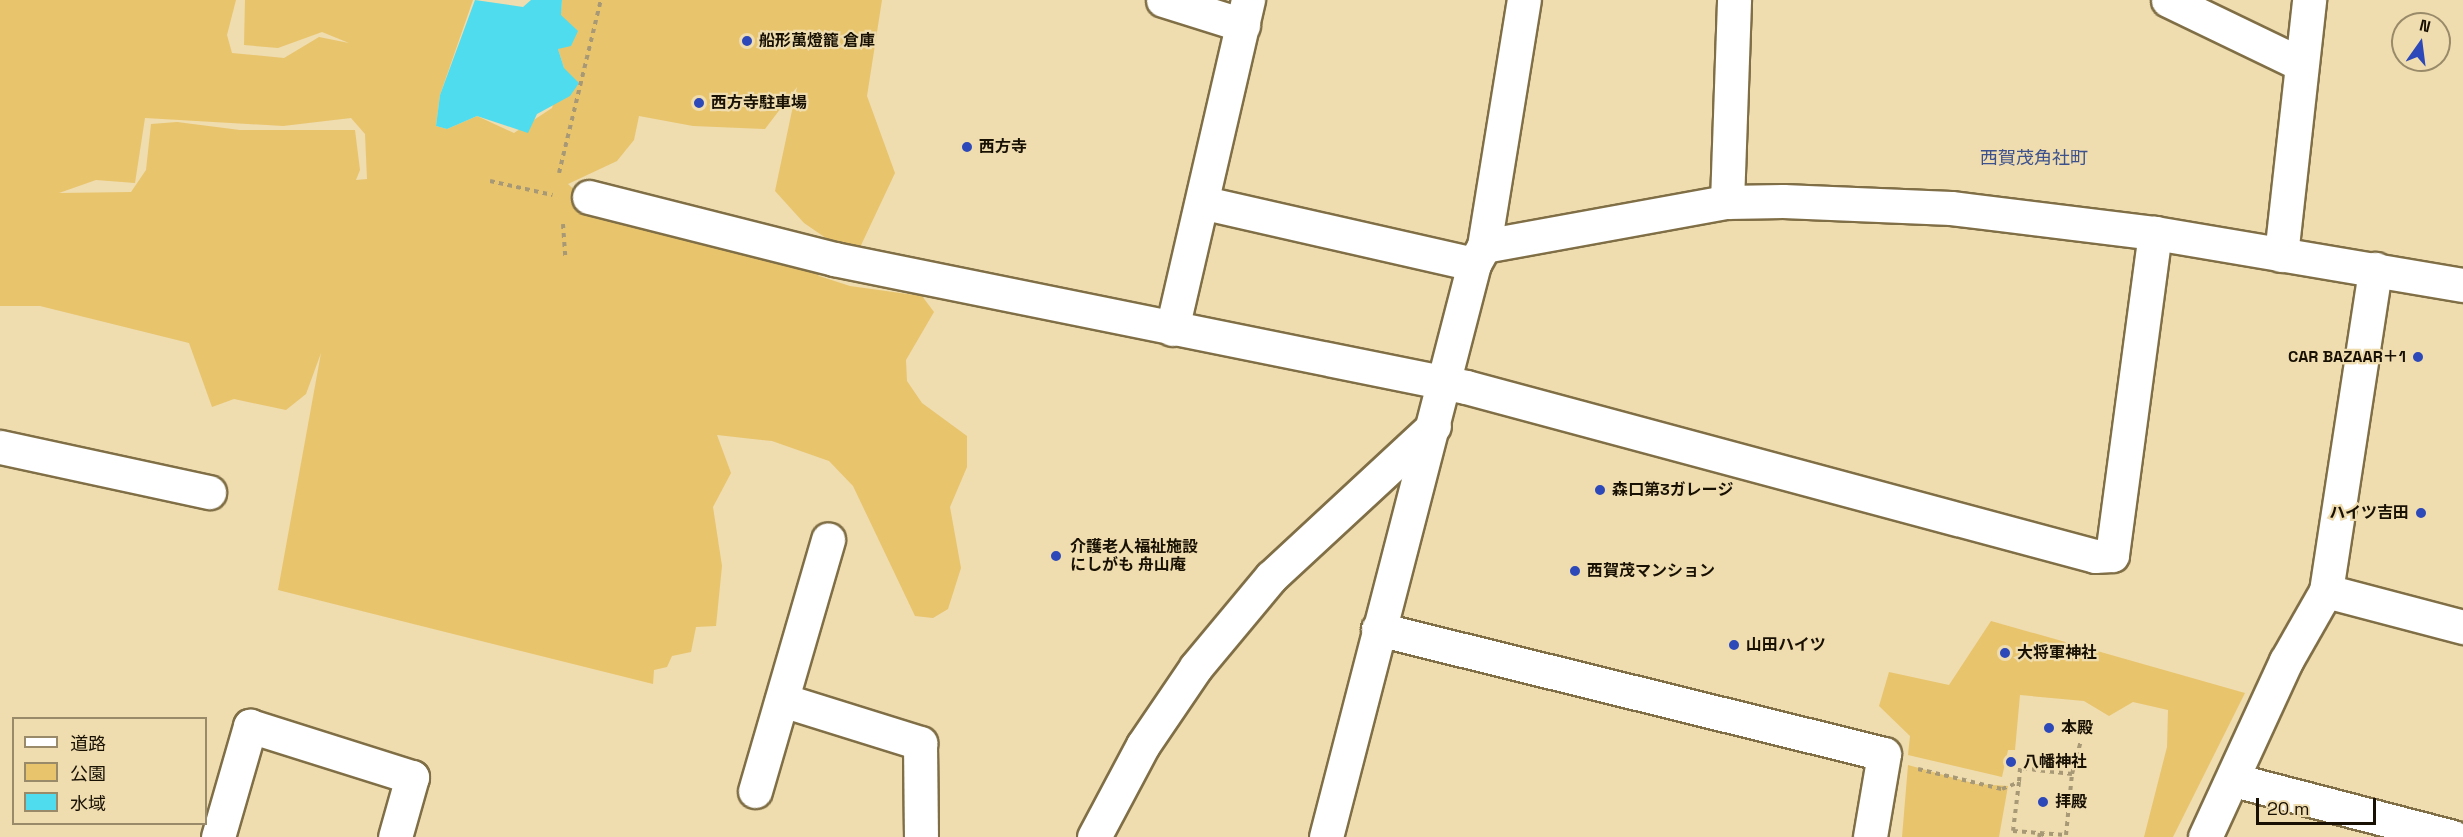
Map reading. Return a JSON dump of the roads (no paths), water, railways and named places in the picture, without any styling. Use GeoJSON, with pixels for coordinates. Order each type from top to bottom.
{"type":"FeatureCollection","features":[{"type":"Feature","properties":{"kind":"street"},"geometry":{"type":"LineString","coordinates":[[1164,0],[1245,13],[1204,203],[1172,329]]}},
{"type":"Feature","properties":{"kind":"street"},"geometry":{"type":"LineString","coordinates":[[1326,837],[1378,628],[1479,255],[1524,0]]}},
{"type":"Feature","properties":{"kind":"street"},"geometry":{"type":"LineString","coordinates":[[1727,202],[1734,0]]}},
{"type":"Feature","properties":{"kind":"street"},"geometry":{"type":"LineString","coordinates":[[2168,0],[2299,63]]}},
{"type":"Feature","properties":{"kind":"street"},"geometry":{"type":"LineString","coordinates":[[2281,255],[2299,63],[2310,0]]}},
{"type":"Feature","properties":{"kind":"street"},"geometry":{"type":"LineString","coordinates":[[589,197],[834,259],[1443,384],[2095,556],[2112,555],[2155,233]]}},
{"type":"Feature","properties":{"kind":"street"},"geometry":{"type":"LineString","coordinates":[[1204,203],[1479,255],[1727,202],[1951,208],[2155,233],[2463,285]]}},
{"type":"Feature","properties":{"kind":"street"},"geometry":{"type":"LineString","coordinates":[[2205,837],[2234,780],[2286,661],[2326,591],[2375,269]]}},
{"type":"Feature","properties":{"kind":"street"},"geometry":{"type":"LineString","coordinates":[[1094,837],[1143,745],[1196,667],[1271,577],[1434,426]]}},
{"type":"Feature","properties":{"kind":"street"},"geometry":{"type":"LineString","coordinates":[[0,447],[209,492]]}},
{"type":"Feature","properties":{"kind":"street"},"geometry":{"type":"LineString","coordinates":[[755,791],[828,539]]}},
{"type":"Feature","properties":{"kind":"street"},"geometry":{"type":"LineString","coordinates":[[2326,591],[2463,627]]}},
{"type":"Feature","properties":{"kind":"street"},"geometry":{"type":"LineString","coordinates":[[1378,628],[1884,754],[1870,837]]}},
{"type":"Feature","properties":{"kind":"street"},"geometry":{"type":"LineString","coordinates":[[782,700],[920,743],[921,837]]}},
{"type":"Feature","properties":{"kind":"street"},"geometry":{"type":"LineString","coordinates":[[218,837],[250,726],[412,777],[395,837]]}},
{"type":"Feature","properties":{"kind":"street"},"geometry":{"type":"LineString","coordinates":[[2234,780],[2453,837]]}},
{"type":"Feature","properties":{"kind":"water"},"geometry":{"type":"Polygon","coordinates":[[[475,0],[523,7],[531,0],[562,0],[561,15],[578,31],[571,46],[558,49],[564,68],[579,83],[570,96],[537,114],[528,133],[477,116],[447,129],[436,126],[440,95],[475,0]]]}},
{"type":"Feature","properties":{"kind":"place","name":"船形萬燈籠 倉庫"},"geometry":{"type":"Point","coordinates":[747,41]}},
{"type":"Feature","properties":{"kind":"place","name":"西方寺駐車場"},"geometry":{"type":"Point","coordinates":[699,103]}},
{"type":"Feature","properties":{"kind":"place","name":"西方寺"},"geometry":{"type":"Point","coordinates":[967,147]}},
{"type":"Feature","properties":{"kind":"place","name":"CAR BAZAAR＋1"},"geometry":{"type":"Point","coordinates":[2418,357]}},
{"type":"Feature","properties":{"kind":"place","name":"森口第3ガレージ"},"geometry":{"type":"Point","coordinates":[1600,490]}},
{"type":"Feature","properties":{"kind":"place","name":"ハイツ吉田"},"geometry":{"type":"Point","coordinates":[2421,513]}},
{"type":"Feature","properties":{"kind":"place","name":"介護老人福祉施設 にしがも 舟山庵"},"geometry":{"type":"Point","coordinates":[1056,556]}},
{"type":"Feature","properties":{"kind":"place","name":"西賀茂マンション"},"geometry":{"type":"Point","coordinates":[1575,571]}},
{"type":"Feature","properties":{"kind":"place","name":"山田ハイツ"},"geometry":{"type":"Point","coordinates":[1734,645]}},
{"type":"Feature","properties":{"kind":"place","name":"大将軍神社"},"geometry":{"type":"Point","coordinates":[2005,653]}},
{"type":"Feature","properties":{"kind":"place","name":"本殿"},"geometry":{"type":"Point","coordinates":[2049,728]}},
{"type":"Feature","properties":{"kind":"place","name":"八幡神社"},"geometry":{"type":"Point","coordinates":[2011,762]}},
{"type":"Feature","properties":{"kind":"place","name":"拝殿"},"geometry":{"type":"Point","coordinates":[2043,802]}},
{"type":"Feature","properties":{"kind":"district","name":"西賀茂角社町"},"geometry":{"type":"Point","coordinates":[2034,158]}}]}
